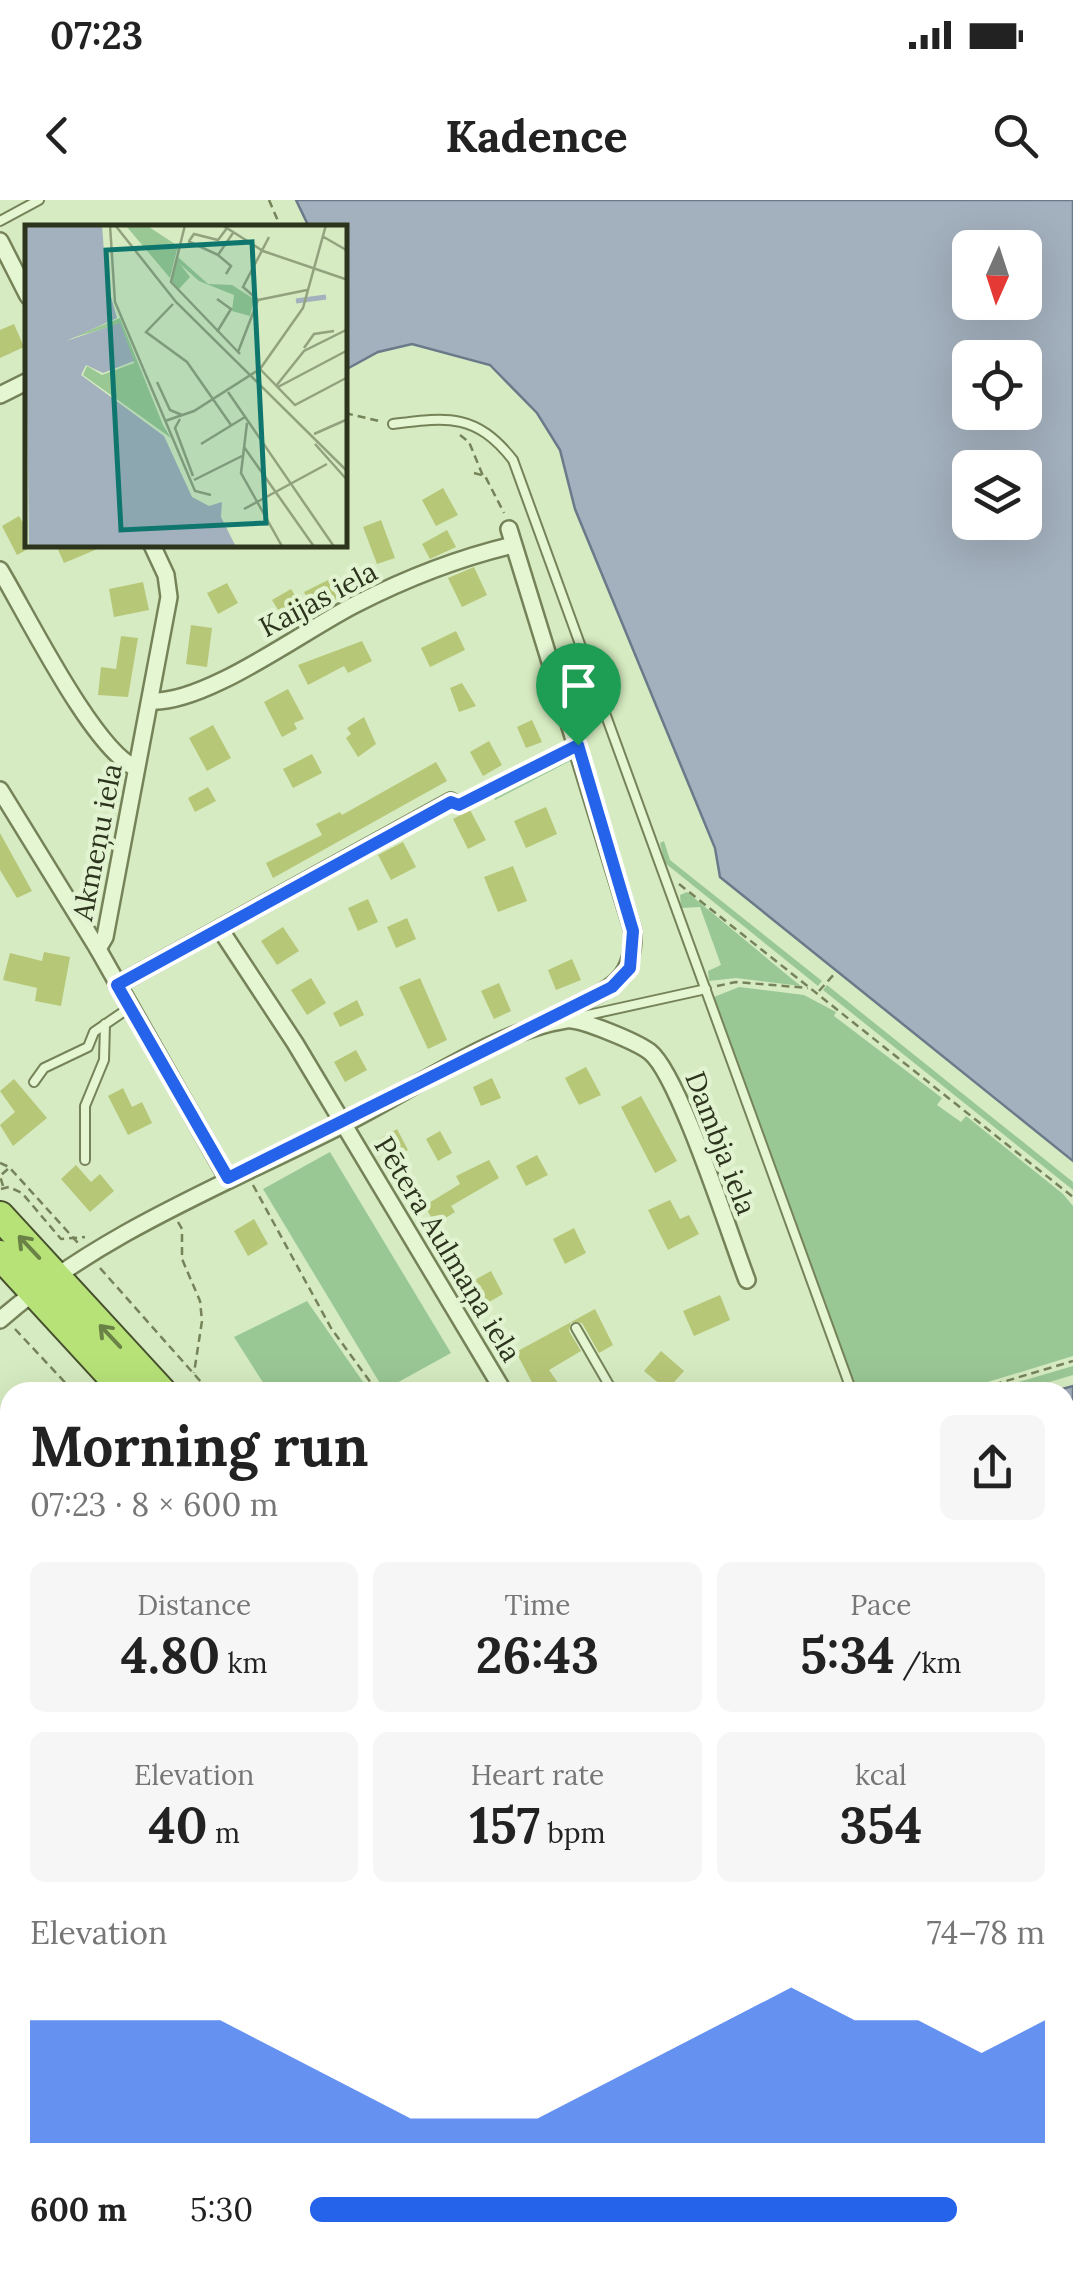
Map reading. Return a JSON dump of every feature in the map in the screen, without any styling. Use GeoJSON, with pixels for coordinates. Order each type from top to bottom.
{"type":"FeatureCollection","features":[{"type":"Feature","properties":{"kind":"highway"},"geometry":{"type":"LineString","coordinates":[[0,1216],[118,1382]]}},
{"type":"Feature","properties":{"kind":"highway"},"geometry":{"type":"LineString","coordinates":[[0,1255],[47,1287],[151,1382]]}},
{"type":"Feature","properties":{"kind":"street"},"geometry":{"type":"LineString","coordinates":[[0,241],[25,290]]}},
{"type":"Feature","properties":{"kind":"street"},"geometry":{"type":"LineString","coordinates":[[0,394],[25,382]]}},
{"type":"Feature","properties":{"kind":"street"},"geometry":{"type":"LineString","coordinates":[[2,1319],[174,1206],[544,1024],[612,987],[630,968],[634,951],[627,904],[511,537]]}},
{"type":"Feature","properties":{"kind":"street","name":"Kaijas iela"},"geometry":{"type":"LineString","coordinates":[[150,701],[166,702],[223,679],[352,605],[511,537]]}},
{"type":"Feature","properties":{"kind":"street","name":"Akmeņu iela"},"geometry":{"type":"LineString","coordinates":[[153,548],[166,575],[170,597],[105,937],[98,949],[228,1178]]}},
{"type":"Feature","properties":{"kind":"street"},"geometry":{"type":"LineString","coordinates":[[0,570],[94,729],[116,758],[136,768]]}},
{"type":"Feature","properties":{"kind":"street"},"geometry":{"type":"LineString","coordinates":[[0,790],[98,949]]}},
{"type":"Feature","properties":{"kind":"street"},"geometry":{"type":"LineString","coordinates":[[117,985],[451,802]]}},
{"type":"Feature","properties":{"kind":"street","name":"Pētera Aulmaņa iela"},"geometry":{"type":"LineString","coordinates":[[220,928],[344,1124],[498,1382]]}},
{"type":"Feature","properties":{"kind":"street"},"geometry":{"type":"LineString","coordinates":[[544,1024],[573,1019]]}},
{"type":"Feature","properties":{"kind":"street","name":"Dambja iela"},"geometry":{"type":"LineString","coordinates":[[573,1019],[628,1040],[664,1066],[747,1280]]}},
{"type":"Feature","properties":{"kind":"lane"},"geometry":{"type":"LineString","coordinates":[[0,221],[39,200]]}},
{"type":"Feature","properties":{"kind":"lane"},"geometry":{"type":"LineString","coordinates":[[392,424],[441,420],[473,423],[495,437],[513,460],[848,1382]]}},
{"type":"Feature","properties":{"kind":"lane"},"geometry":{"type":"LineString","coordinates":[[573,1019],[706,989]]}},
{"type":"Feature","properties":{"kind":"lane"},"geometry":{"type":"LineString","coordinates":[[34,1082],[44,1068],[88,1047],[94,1032],[130,1008]]}},
{"type":"Feature","properties":{"kind":"lane"},"geometry":{"type":"LineString","coordinates":[[85,1160],[85,1106],[104,1060],[106,1024]]}},
{"type":"Feature","properties":{"kind":"lane"},"geometry":{"type":"LineString","coordinates":[[576,1328],[607,1382]]}},
{"type":"Feature","properties":{"kind":"path"},"geometry":{"type":"LineString","coordinates":[[269,200],[281,225]]}},
{"type":"Feature","properties":{"kind":"path"},"geometry":{"type":"LineString","coordinates":[[348,414],[392,424]]}},
{"type":"Feature","properties":{"kind":"path"},"geometry":{"type":"LineString","coordinates":[[441,420],[469,442],[511,537]]}},
{"type":"Feature","properties":{"kind":"path"},"geometry":{"type":"LineString","coordinates":[[474,473],[483,476]]}},
{"type":"Feature","properties":{"kind":"path"},"geometry":{"type":"LineString","coordinates":[[451,802],[459,805],[578,745]]}},
{"type":"Feature","properties":{"kind":"path"},"geometry":{"type":"LineString","coordinates":[[669,885],[688,887],[1073,1196]]}},
{"type":"Feature","properties":{"kind":"path"},"geometry":{"type":"LineString","coordinates":[[818,992],[836,972]]}},
{"type":"Feature","properties":{"kind":"path"},"geometry":{"type":"LineString","coordinates":[[706,989],[736,982],[811,987]]}},
{"type":"Feature","properties":{"kind":"path"},"geometry":{"type":"LineString","coordinates":[[0,1163],[9,1167],[82,1246]]}},
{"type":"Feature","properties":{"kind":"path"},"geometry":{"type":"LineString","coordinates":[[9,1167],[0,1176],[2,1188],[22,1194],[61,1239],[75,1239]]}},
{"type":"Feature","properties":{"kind":"path"},"geometry":{"type":"LineString","coordinates":[[244,1171],[331,1328],[370,1382]]}},
{"type":"Feature","properties":{"kind":"path"},"geometry":{"type":"LineString","coordinates":[[174,1206],[182,1228],[182,1259],[200,1301],[202,1322],[194,1374]]}},
{"type":"Feature","properties":{"kind":"path"},"geometry":{"type":"LineString","coordinates":[[96,1263],[201,1382]]}},
{"type":"Feature","properties":{"kind":"path"},"geometry":{"type":"LineString","coordinates":[[2,1319],[64,1382]]}},
{"type":"Feature","properties":{"kind":"path"},"geometry":{"type":"LineString","coordinates":[[1003,1382],[1073,1361]]}},
{"type":"Feature","properties":{"kind":"green space"},"geometry":{"type":"Polygon","coordinates":[[[571,744],[576,758],[495,800],[490,792],[448,814],[446,809],[571,744]]]}},
{"type":"Feature","properties":{"kind":"green space"},"geometry":{"type":"Polygon","coordinates":[[[664,841],[670,860],[822,981],[818,986],[665,863],[660,843],[664,841]]]}},
{"type":"Feature","properties":{"kind":"green space"},"geometry":{"type":"Polygon","coordinates":[[[687,892],[801,986],[736,978],[709,981],[708,971],[721,965],[700,907],[681,908],[680,895],[687,892]]]}},
{"type":"Feature","properties":{"kind":"green space"},"geometry":{"type":"Polygon","coordinates":[[[827,985],[1073,1182],[1073,1190],[823,990],[827,985]]]}},
{"type":"Feature","properties":{"kind":"green space"},"geometry":{"type":"Polygon","coordinates":[[[739,987],[804,995],[836,1012],[834,1016],[942,1098],[937,1105],[961,1122],[966,1116],[1063,1194],[1073,1206],[1073,1356],[988,1382],[853,1382],[714,997],[739,987]]]}},
{"type":"Feature","properties":{"kind":"green space"},"geometry":{"type":"Polygon","coordinates":[[[330,1152],[451,1353],[398,1382],[379,1382],[263,1189],[330,1152]]]}},
{"type":"Feature","properties":{"kind":"green space"},"geometry":{"type":"Polygon","coordinates":[[[307,1301],[363,1382],[263,1382],[234,1337],[307,1301]]]}},
{"type":"Feature","properties":{"kind":"green space"},"geometry":{"type":"Polygon","coordinates":[[[1073,1366],[1073,1375],[1050,1382],[1019,1382],[1073,1366]]]}},
{"type":"Feature","properties":{"kind":"water"},"geometry":{"type":"Polygon","coordinates":[[[296,200],[1073,200],[1073,1161],[720,877],[715,848],[575,509],[560,450],[537,413],[490,365],[412,344],[378,352],[348,368],[348,225],[308,225],[296,200]]]}},
{"type":"Feature","properties":{"kind":"building"},"geometry":{"type":"Polygon","coordinates":[[[14,324],[24,347],[0,358],[0,330],[14,324]]]}},
{"type":"Feature","properties":{"kind":"building"},"geometry":{"type":"Polygon","coordinates":[[[443,488],[458,515],[436,526],[422,500],[443,488]]]}},
{"type":"Feature","properties":{"kind":"building"},"geometry":{"type":"Polygon","coordinates":[[[19,516],[25,526],[28,549],[17,555],[2,526],[19,516]]]}},
{"type":"Feature","properties":{"kind":"building"},"geometry":{"type":"Polygon","coordinates":[[[381,520],[395,558],[377,564],[363,527],[381,520]]]}},
{"type":"Feature","properties":{"kind":"building"},"geometry":{"type":"Polygon","coordinates":[[[447,530],[456,547],[430,559],[422,544],[447,530]]]}},
{"type":"Feature","properties":{"kind":"building"},"geometry":{"type":"Polygon","coordinates":[[[57,548],[100,548],[64,563],[57,548]]]}},
{"type":"Feature","properties":{"kind":"building"},"geometry":{"type":"Polygon","coordinates":[[[474,567],[487,595],[462,607],[448,578],[474,567]]]}},
{"type":"Feature","properties":{"kind":"building"},"geometry":{"type":"Polygon","coordinates":[[[330,579],[339,598],[314,611],[304,592],[330,579]]]}},
{"type":"Feature","properties":{"kind":"building"},"geometry":{"type":"Polygon","coordinates":[[[143,582],[149,610],[114,617],[109,589],[143,582]]]}},
{"type":"Feature","properties":{"kind":"building"},"geometry":{"type":"Polygon","coordinates":[[[227,583],[238,603],[218,614],[207,593],[227,583]]]}},
{"type":"Feature","properties":{"kind":"building"},"geometry":{"type":"Polygon","coordinates":[[[291,589],[299,602],[280,613],[272,600],[291,589]]]}},
{"type":"Feature","properties":{"kind":"building"},"geometry":{"type":"Polygon","coordinates":[[[191,625],[212,628],[207,667],[186,664],[191,625]]]}},
{"type":"Feature","properties":{"kind":"building"},"geometry":{"type":"Polygon","coordinates":[[[456,631],[465,650],[430,667],[421,648],[456,631]]]}},
{"type":"Feature","properties":{"kind":"building"},"geometry":{"type":"Polygon","coordinates":[[[121,636],[138,638],[128,697],[98,695],[101,667],[116,669],[121,636]]]}},
{"type":"Feature","properties":{"kind":"building"},"geometry":{"type":"Polygon","coordinates":[[[362,641],[372,661],[348,673],[344,666],[308,685],[298,665],[362,641]]]}},
{"type":"Feature","properties":{"kind":"building"},"geometry":{"type":"Polygon","coordinates":[[[462,683],[476,706],[459,712],[450,688],[462,683]]]}},
{"type":"Feature","properties":{"kind":"building"},"geometry":{"type":"Polygon","coordinates":[[[288,689],[304,719],[294,723],[297,729],[282,737],[264,702],[288,689]]]}},
{"type":"Feature","properties":{"kind":"building"},"geometry":{"type":"Polygon","coordinates":[[[364,717],[376,744],[358,757],[346,738],[351,734],[347,728],[364,717]]]}},
{"type":"Feature","properties":{"kind":"building"},"geometry":{"type":"Polygon","coordinates":[[[532,720],[542,742],[526,748],[517,727],[532,720]]]}},
{"type":"Feature","properties":{"kind":"building"},"geometry":{"type":"Polygon","coordinates":[[[213,725],[231,758],[207,771],[189,738],[213,725]]]}},
{"type":"Feature","properties":{"kind":"building"},"geometry":{"type":"Polygon","coordinates":[[[489,741],[502,765],[483,776],[470,752],[489,741]]]}},
{"type":"Feature","properties":{"kind":"building"},"geometry":{"type":"Polygon","coordinates":[[[312,754],[322,773],[293,788],[283,769],[312,754]]]}},
{"type":"Feature","properties":{"kind":"building"},"geometry":{"type":"Polygon","coordinates":[[[436,762],[447,781],[273,878],[266,863],[322,835],[316,824],[340,812],[342,815],[436,762]]]}},
{"type":"Feature","properties":{"kind":"building"},"geometry":{"type":"Polygon","coordinates":[[[208,787],[216,801],[195,812],[188,798],[208,787]]]}},
{"type":"Feature","properties":{"kind":"building"},"geometry":{"type":"Polygon","coordinates":[[[546,807],[557,834],[526,848],[514,821],[546,807]]]}},
{"type":"Feature","properties":{"kind":"building"},"geometry":{"type":"Polygon","coordinates":[[[470,810],[486,840],[468,849],[453,819],[470,810]]]}},
{"type":"Feature","properties":{"kind":"building"},"geometry":{"type":"Polygon","coordinates":[[[0,833],[32,891],[17,898],[0,870],[0,833]]]}},
{"type":"Feature","properties":{"kind":"building"},"geometry":{"type":"Polygon","coordinates":[[[403,842],[416,867],[391,880],[378,855],[403,842]]]}},
{"type":"Feature","properties":{"kind":"building"},"geometry":{"type":"Polygon","coordinates":[[[513,866],[527,901],[498,912],[484,877],[513,866]]]}},
{"type":"Feature","properties":{"kind":"building"},"geometry":{"type":"Polygon","coordinates":[[[368,899],[378,922],[358,931],[348,908],[368,899]]]}},
{"type":"Feature","properties":{"kind":"building"},"geometry":{"type":"Polygon","coordinates":[[[407,918],[416,939],[396,948],[387,927],[407,918]]]}},
{"type":"Feature","properties":{"kind":"building"},"geometry":{"type":"Polygon","coordinates":[[[283,927],[299,951],[277,965],[261,941],[283,927]]]}},
{"type":"Feature","properties":{"kind":"building"},"geometry":{"type":"Polygon","coordinates":[[[44,952],[70,957],[61,1006],[35,1001],[37,988],[3,980],[10,953],[42,961],[44,952]]]}},
{"type":"Feature","properties":{"kind":"building"},"geometry":{"type":"Polygon","coordinates":[[[572,959],[581,980],[556,990],[548,970],[572,959]]]}},
{"type":"Feature","properties":{"kind":"building"},"geometry":{"type":"Polygon","coordinates":[[[311,978],[326,1003],[307,1015],[291,990],[311,978]]]}},
{"type":"Feature","properties":{"kind":"building"},"geometry":{"type":"Polygon","coordinates":[[[420,978],[447,1040],[428,1049],[399,987],[420,978]]]}},
{"type":"Feature","properties":{"kind":"building"},"geometry":{"type":"Polygon","coordinates":[[[499,983],[511,1011],[494,1019],[481,991],[499,983]]]}},
{"type":"Feature","properties":{"kind":"building"},"geometry":{"type":"Polygon","coordinates":[[[357,1000],[364,1015],[340,1027],[333,1013],[357,1000]]]}},
{"type":"Feature","properties":{"kind":"building"},"geometry":{"type":"Polygon","coordinates":[[[356,1050],[367,1070],[345,1082],[334,1062],[356,1050]]]}},
{"type":"Feature","properties":{"kind":"building"},"geometry":{"type":"Polygon","coordinates":[[[586,1067],[601,1095],[579,1105],[565,1078],[586,1067]]]}},
{"type":"Feature","properties":{"kind":"building"},"geometry":{"type":"Polygon","coordinates":[[[492,1078],[501,1098],[481,1106],[473,1087],[492,1078]]]}},
{"type":"Feature","properties":{"kind":"building"},"geometry":{"type":"Polygon","coordinates":[[[14,1079],[47,1118],[13,1146],[0,1125],[15,1112],[0,1091],[14,1079]]]}},
{"type":"Feature","properties":{"kind":"building"},"geometry":{"type":"Polygon","coordinates":[[[123,1088],[132,1107],[142,1102],[152,1123],[128,1135],[108,1096],[123,1088]]]}},
{"type":"Feature","properties":{"kind":"building"},"geometry":{"type":"Polygon","coordinates":[[[641,1096],[677,1161],[655,1173],[621,1107],[641,1096]]]}},
{"type":"Feature","properties":{"kind":"building"},"geometry":{"type":"Polygon","coordinates":[[[397,1129],[408,1150],[389,1159],[379,1139],[397,1129]]]}},
{"type":"Feature","properties":{"kind":"building"},"geometry":{"type":"Polygon","coordinates":[[[440,1131],[452,1153],[438,1161],[426,1139],[440,1131]]]}},
{"type":"Feature","properties":{"kind":"building"},"geometry":{"type":"Polygon","coordinates":[[[537,1155],[548,1175],[526,1186],[516,1166],[537,1155]]]}},
{"type":"Feature","properties":{"kind":"building"},"geometry":{"type":"Polygon","coordinates":[[[489,1160],[499,1178],[451,1206],[455,1212],[436,1224],[424,1206],[460,1184],[456,1176],[489,1160]]]}},
{"type":"Feature","properties":{"kind":"building"},"geometry":{"type":"Polygon","coordinates":[[[76,1165],[91,1182],[100,1174],[114,1191],[90,1212],[61,1179],[76,1165]]]}},
{"type":"Feature","properties":{"kind":"building"},"geometry":{"type":"Polygon","coordinates":[[[670,1200],[680,1219],[689,1215],[699,1234],[668,1250],[648,1210],[670,1200]]]}},
{"type":"Feature","properties":{"kind":"building"},"geometry":{"type":"Polygon","coordinates":[[[254,1219],[268,1244],[248,1256],[234,1231],[254,1219]]]}},
{"type":"Feature","properties":{"kind":"building"},"geometry":{"type":"Polygon","coordinates":[[[574,1228],[586,1253],[565,1264],[553,1239],[574,1228]]]}},
{"type":"Feature","properties":{"kind":"building"},"geometry":{"type":"Polygon","coordinates":[[[491,1271],[503,1294],[484,1305],[471,1282],[491,1271]]]}},
{"type":"Feature","properties":{"kind":"building"},"geometry":{"type":"Polygon","coordinates":[[[720,1295],[730,1320],[694,1336],[683,1311],[720,1295]]]}},
{"type":"Feature","properties":{"kind":"building"},"geometry":{"type":"Polygon","coordinates":[[[595,1309],[613,1345],[599,1353],[582,1323],[571,1322],[595,1309]]]}},
{"type":"Feature","properties":{"kind":"building"},"geometry":{"type":"Polygon","coordinates":[[[571,1322],[569,1331],[581,1351],[549,1370],[557,1382],[532,1382],[516,1352],[571,1322]]]}},
{"type":"Feature","properties":{"kind":"building"},"geometry":{"type":"Polygon","coordinates":[[[661,1351],[684,1371],[674,1382],[657,1382],[644,1371],[661,1351]]]}},
{"type":"Feature","properties":{"kind":"route"},"geometry":{"type":"LineString","coordinates":[[578,745],[633,931],[634,951],[623,978],[544,1024],[228,1178],[117,985],[451,802],[459,805],[578,745]]}}]}
